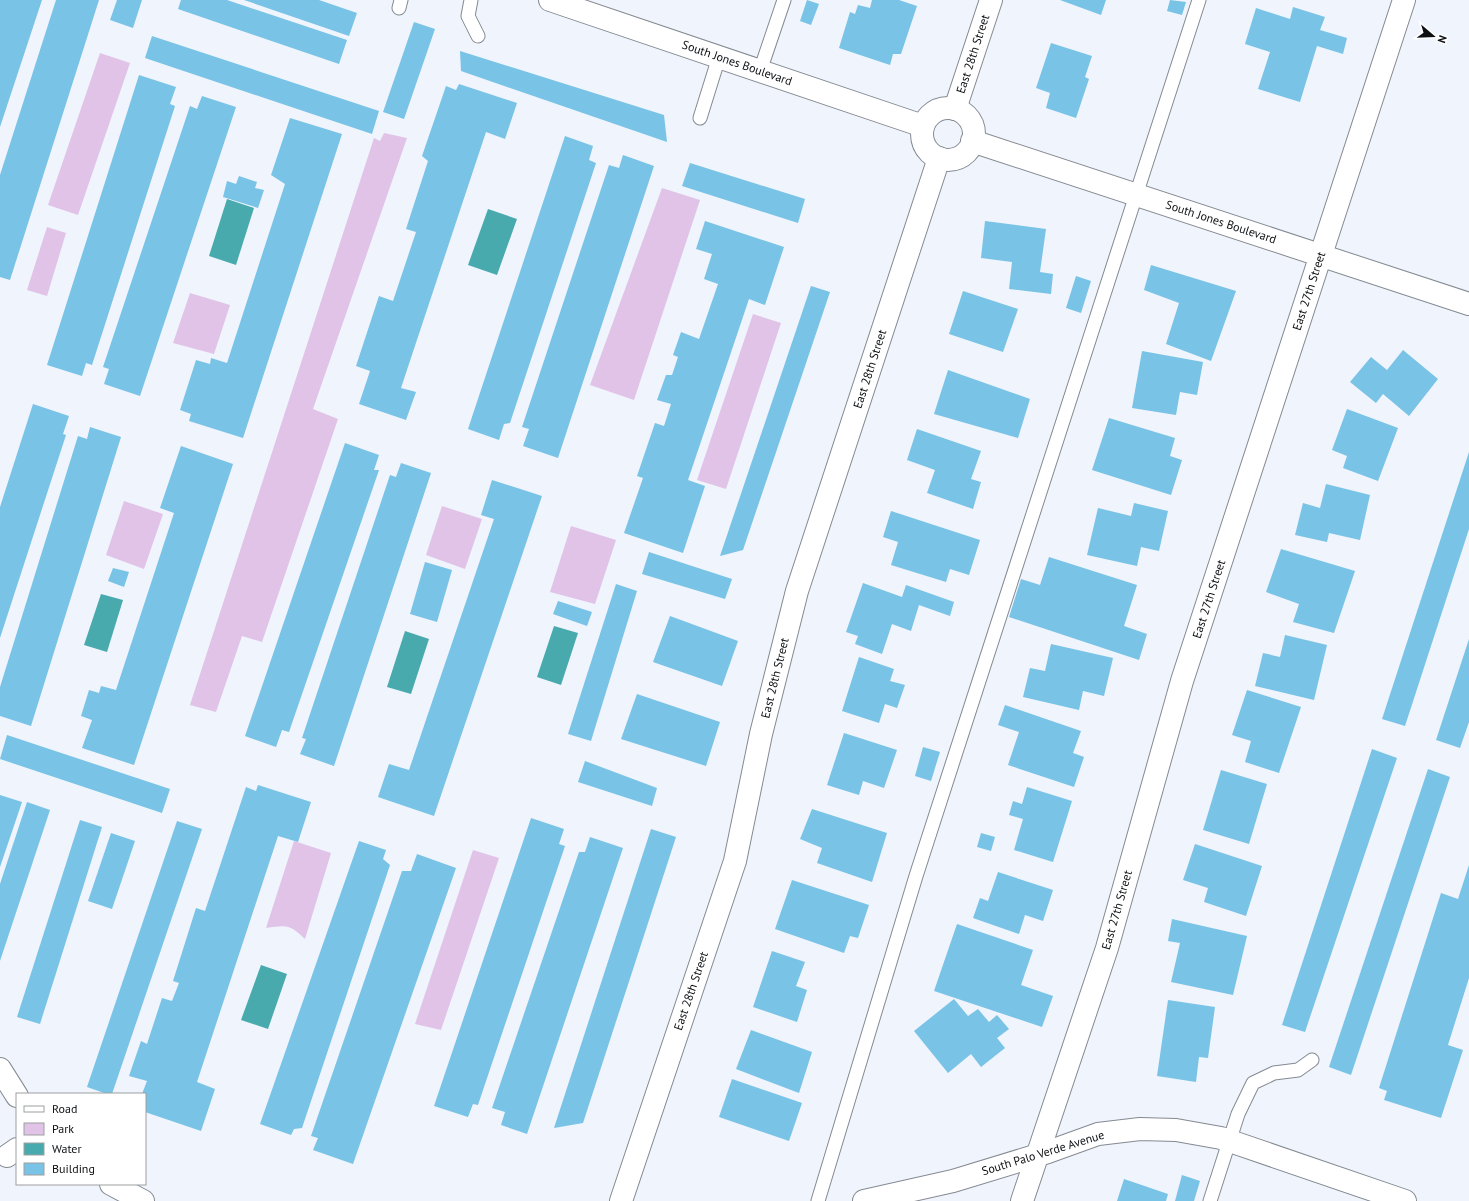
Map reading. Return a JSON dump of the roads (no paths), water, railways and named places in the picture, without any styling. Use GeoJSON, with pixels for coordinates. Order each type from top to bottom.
{"type":"FeatureCollection","features":[{"type":"Feature","properties":{"kind":"street","name":"South Jones Boulevard"},"geometry":{"type":"LineString","coordinates":[[550,0],[576,4],[719,57],[923,126]]}},
{"type":"Feature","properties":{"kind":"street","name":"East 28th Street"},"geometry":{"type":"LineString","coordinates":[[955,109],[991,0]]}},
{"type":"Feature","properties":{"kind":"street","name":"East 27th Street"},"geometry":{"type":"LineString","coordinates":[[1022,1201],[1107,948],[1182,681],[1404,0]]}},
{"type":"Feature","properties":{"kind":"street"},"geometry":{"type":"LineString","coordinates":[[939,109],[955,109],[968,118],[973,132],[972,141],[963,154],[956,158],[939,158],[932,154],[925,145],[922,133],[923,126],[927,118],[939,109]]}},
{"type":"Feature","properties":{"kind":"street","name":"South Jones Boulevard"},"geometry":{"type":"LineString","coordinates":[[972,141],[1469,304]]}},
{"type":"Feature","properties":{"kind":"street","name":"East 28th Street"},"geometry":{"type":"LineString","coordinates":[[621,1201],[735,861],[761,734],[797,591],[939,158]]}},
{"type":"Feature","properties":{"kind":"street"},"geometry":{"type":"LineString","coordinates":[[0,1069],[16,1094]]}},
{"type":"Feature","properties":{"kind":"street","name":"South Palo Verde Avenue"},"geometry":{"type":"LineString","coordinates":[[864,1201],[946,1183],[1038,1155],[1098,1134],[1140,1129],[1176,1130],[1230,1141],[1405,1201]]}},
{"type":"Feature","properties":{"kind":"street"},"geometry":{"type":"LineString","coordinates":[[113,1185],[143,1201]]}},
{"type":"Feature","properties":{"kind":"lane"},"geometry":{"type":"LineString","coordinates":[[471,0],[468,16],[478,36]]}},
{"type":"Feature","properties":{"kind":"lane"},"geometry":{"type":"LineString","coordinates":[[760,71],[784,0]]}},
{"type":"Feature","properties":{"kind":"lane"},"geometry":{"type":"LineString","coordinates":[[818,1201],[919,869],[1199,0]]}},
{"type":"Feature","properties":{"kind":"lane"},"geometry":{"type":"LineString","coordinates":[[700,118],[719,57]]}},
{"type":"Feature","properties":{"kind":"lane"},"geometry":{"type":"LineString","coordinates":[[1210,1201],[1238,1114],[1253,1083],[1274,1073],[1298,1070],[1312,1060]]}},
{"type":"Feature","properties":{"kind":"water"},"geometry":{"type":"Polygon","coordinates":[[[227,199],[254,208],[236,265],[209,256],[227,199]]]}},
{"type":"Feature","properties":{"kind":"water"},"geometry":{"type":"Polygon","coordinates":[[[488,209],[517,219],[497,275],[468,265],[488,209]]]}},
{"type":"Feature","properties":{"kind":"water"},"geometry":{"type":"Polygon","coordinates":[[[101,594],[123,600],[107,652],[84,645],[101,594]]]}},
{"type":"Feature","properties":{"kind":"water"},"geometry":{"type":"Polygon","coordinates":[[[554,626],[578,633],[561,685],[537,677],[554,626]]]}},
{"type":"Feature","properties":{"kind":"water"},"geometry":{"type":"Polygon","coordinates":[[[405,631],[429,639],[411,694],[387,687],[405,631]]]}},
{"type":"Feature","properties":{"kind":"water"},"geometry":{"type":"Polygon","coordinates":[[[261,965],[287,974],[268,1029],[241,1020],[261,965]]]}}]}
